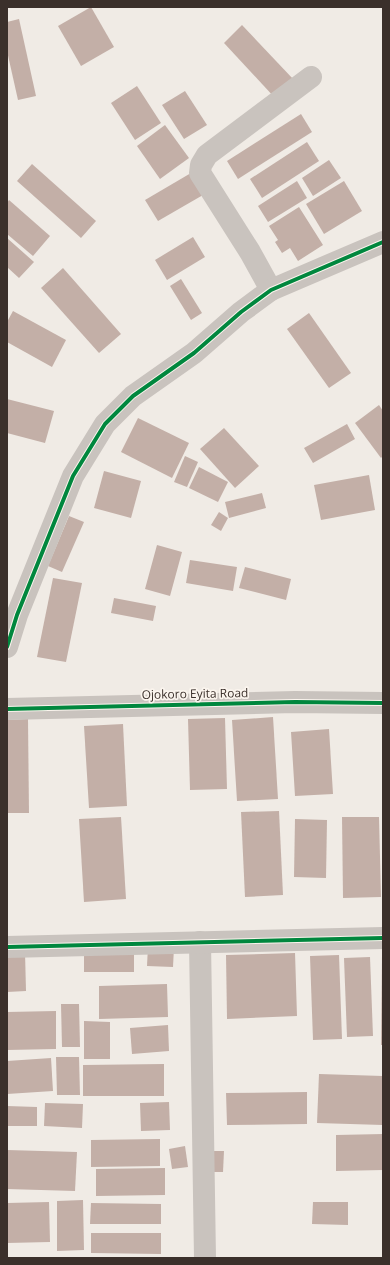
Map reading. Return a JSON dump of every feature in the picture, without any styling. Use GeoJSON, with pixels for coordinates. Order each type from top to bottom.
{"type":"FeatureCollection","features":[{"type":"Feature","properties":{"kind":"street"},"geometry":{"type":"LineString","coordinates":[[271,290],[250,252],[200,173],[207,155],[311,77]]}},
{"type":"Feature","properties":{"kind":"street"},"geometry":{"type":"LineString","coordinates":[[7,647],[16,615],[73,476],[105,424],[133,396],[194,353],[241,312],[271,290],[383,242]]}},
{"type":"Feature","properties":{"kind":"street","name":"Ojokoro Eyita Road"},"geometry":{"type":"LineString","coordinates":[[7,709],[295,702],[383,703]]}},
{"type":"Feature","properties":{"kind":"street"},"geometry":{"type":"LineString","coordinates":[[7,946],[383,938]]}},
{"type":"Feature","properties":{"kind":"street"},"geometry":{"type":"LineString","coordinates":[[200,942],[205,1258]]}},
{"type":"Feature","properties":{"kind":"building"},"geometry":{"type":"Polygon","coordinates":[[[91,7],[114,47],[81,66],[58,26],[91,7]]]}},
{"type":"Feature","properties":{"kind":"building"},"geometry":{"type":"Polygon","coordinates":[[[19,19],[36,96],[18,100],[7,51],[7,22],[19,19]]]}},
{"type":"Feature","properties":{"kind":"building"},"geometry":{"type":"Polygon","coordinates":[[[242,25],[294,80],[275,98],[224,43],[242,25]]]}},
{"type":"Feature","properties":{"kind":"building"},"geometry":{"type":"Polygon","coordinates":[[[137,86],[161,123],[135,140],[111,103],[137,86]]]}},
{"type":"Feature","properties":{"kind":"building"},"geometry":{"type":"Polygon","coordinates":[[[185,91],[207,125],[184,139],[162,105],[185,91]]]}},
{"type":"Feature","properties":{"kind":"building"},"geometry":{"type":"Polygon","coordinates":[[[301,114],[312,132],[238,179],[227,161],[301,114]]]}},
{"type":"Feature","properties":{"kind":"building"},"geometry":{"type":"Polygon","coordinates":[[[165,125],[189,158],[160,179],[137,146],[165,125]]]}},
{"type":"Feature","properties":{"kind":"building"},"geometry":{"type":"Polygon","coordinates":[[[307,142],[319,161],[262,198],[250,179],[307,142]]]}},
{"type":"Feature","properties":{"kind":"building"},"geometry":{"type":"Polygon","coordinates":[[[329,160],[341,178],[313,196],[302,178],[329,160]]]}},
{"type":"Feature","properties":{"kind":"building"},"geometry":{"type":"Polygon","coordinates":[[[32,164],[96,221],[81,238],[17,181],[32,164]]]}},
{"type":"Feature","properties":{"kind":"building"},"geometry":{"type":"Polygon","coordinates":[[[191,173],[203,195],[158,221],[145,200],[191,173]]]}},
{"type":"Feature","properties":{"kind":"building"},"geometry":{"type":"Polygon","coordinates":[[[297,181],[307,198],[268,222],[258,206],[297,181]]]}},
{"type":"Feature","properties":{"kind":"building"},"geometry":{"type":"Polygon","coordinates":[[[344,181],[362,211],[324,234],[306,204],[344,181]]]}},
{"type":"Feature","properties":{"kind":"building"},"geometry":{"type":"Polygon","coordinates":[[[9,200],[50,236],[33,256],[7,234],[7,203],[9,200]]]}},
{"type":"Feature","properties":{"kind":"building"},"geometry":{"type":"Polygon","coordinates":[[[299,207],[323,245],[298,261],[290,248],[282,253],[275,242],[278,240],[269,226],[299,207]]]}},
{"type":"Feature","properties":{"kind":"building"},"geometry":{"type":"Polygon","coordinates":[[[193,237],[205,257],[167,280],[155,260],[193,237]]]}},
{"type":"Feature","properties":{"kind":"building"},"geometry":{"type":"Polygon","coordinates":[[[7,238],[34,262],[19,278],[7,267],[7,238]]]}},
{"type":"Feature","properties":{"kind":"building"},"geometry":{"type":"Polygon","coordinates":[[[63,268],[121,334],[99,353],[41,288],[63,268]]]}},
{"type":"Feature","properties":{"kind":"building"},"geometry":{"type":"Polygon","coordinates":[[[181,279],[202,313],[191,320],[170,286],[181,279]]]}},
{"type":"Feature","properties":{"kind":"building"},"geometry":{"type":"Polygon","coordinates":[[[13,311],[66,340],[52,367],[7,342],[7,322],[13,311]]]}},
{"type":"Feature","properties":{"kind":"building"},"geometry":{"type":"Polygon","coordinates":[[[309,313],[351,373],[329,388],[287,329],[309,313]]]}},
{"type":"Feature","properties":{"kind":"building"},"geometry":{"type":"Polygon","coordinates":[[[7,399],[54,411],[45,443],[7,433],[7,399]]]}},
{"type":"Feature","properties":{"kind":"building"},"geometry":{"type":"Polygon","coordinates":[[[379,405],[383,411],[383,456],[381,458],[355,423],[379,405]]]}},
{"type":"Feature","properties":{"kind":"building"},"geometry":{"type":"Polygon","coordinates":[[[138,418],[189,443],[172,478],[121,452],[138,418]]]}},
{"type":"Feature","properties":{"kind":"building"},"geometry":{"type":"Polygon","coordinates":[[[347,424],[355,439],[313,463],[304,448],[347,424]]]}},
{"type":"Feature","properties":{"kind":"building"},"geometry":{"type":"Polygon","coordinates":[[[224,428],[259,466],[235,488],[200,449],[224,428]]]}},
{"type":"Feature","properties":{"kind":"building"},"geometry":{"type":"Polygon","coordinates":[[[185,456],[198,462],[187,487],[174,482],[185,456]]]}},
{"type":"Feature","properties":{"kind":"building"},"geometry":{"type":"Polygon","coordinates":[[[199,467],[228,482],[218,502],[189,488],[199,467]]]}},
{"type":"Feature","properties":{"kind":"building"},"geometry":{"type":"Polygon","coordinates":[[[104,471],[141,481],[131,518],[94,508],[104,471]]]}},
{"type":"Feature","properties":{"kind":"building"},"geometry":{"type":"Polygon","coordinates":[[[369,475],[375,510],[321,520],[314,485],[369,475]]]}},
{"type":"Feature","properties":{"kind":"building"},"geometry":{"type":"Polygon","coordinates":[[[262,493],[266,508],[229,518],[225,502],[262,493]]]}},
{"type":"Feature","properties":{"kind":"building"},"geometry":{"type":"Polygon","coordinates":[[[219,512],[228,518],[221,531],[211,525],[219,512]]]}},
{"type":"Feature","properties":{"kind":"building"},"geometry":{"type":"Polygon","coordinates":[[[69,516],[84,522],[62,572],[48,566],[69,516]]]}},
{"type":"Feature","properties":{"kind":"building"},"geometry":{"type":"Polygon","coordinates":[[[157,545],[182,552],[170,596],[145,589],[157,545]]]}},
{"type":"Feature","properties":{"kind":"building"},"geometry":{"type":"Polygon","coordinates":[[[190,560],[237,567],[233,591],[186,583],[190,560]]]}},
{"type":"Feature","properties":{"kind":"building"},"geometry":{"type":"Polygon","coordinates":[[[245,567],[291,579],[286,600],[239,588],[245,567]]]}},
{"type":"Feature","properties":{"kind":"building"},"geometry":{"type":"Polygon","coordinates":[[[53,578],[82,583],[66,662],[37,657],[53,578]]]}},
{"type":"Feature","properties":{"kind":"building"},"geometry":{"type":"Polygon","coordinates":[[[114,598],[156,606],[153,621],[111,613],[114,598]]]}},
{"type":"Feature","properties":{"kind":"building"},"geometry":{"type":"Polygon","coordinates":[[[273,717],[278,799],[237,801],[232,720],[273,717]]]}},
{"type":"Feature","properties":{"kind":"building"},"geometry":{"type":"Polygon","coordinates":[[[225,718],[227,789],[190,790],[188,719],[225,718]]]}},
{"type":"Feature","properties":{"kind":"building"},"geometry":{"type":"Polygon","coordinates":[[[28,719],[29,813],[7,813],[7,720],[28,719]]]}},
{"type":"Feature","properties":{"kind":"building"},"geometry":{"type":"Polygon","coordinates":[[[123,724],[127,806],[89,808],[84,726],[123,724]]]}},
{"type":"Feature","properties":{"kind":"building"},"geometry":{"type":"Polygon","coordinates":[[[329,729],[333,794],[295,796],[291,732],[329,729]]]}},
{"type":"Feature","properties":{"kind":"building"},"geometry":{"type":"Polygon","coordinates":[[[279,811],[283,895],[245,897],[241,812],[279,811]]]}},
{"type":"Feature","properties":{"kind":"building"},"geometry":{"type":"Polygon","coordinates":[[[121,817],[126,899],[84,902],[79,819],[121,817]]]}},
{"type":"Feature","properties":{"kind":"building"},"geometry":{"type":"Polygon","coordinates":[[[342,817],[379,817],[381,897],[343,898],[342,817]]]}},
{"type":"Feature","properties":{"kind":"building"},"geometry":{"type":"Polygon","coordinates":[[[295,819],[327,820],[326,878],[294,877],[295,819]]]}},
{"type":"Feature","properties":{"kind":"building"},"geometry":{"type":"Polygon","coordinates":[[[148,946],[174,947],[173,967],[147,966],[148,946]]]}},
{"type":"Feature","properties":{"kind":"building"},"geometry":{"type":"Polygon","coordinates":[[[84,947],[134,947],[134,972],[84,972],[84,947]]]}},
{"type":"Feature","properties":{"kind":"building"},"geometry":{"type":"Polygon","coordinates":[[[25,952],[26,991],[7,992],[7,953],[25,952]]]}},
{"type":"Feature","properties":{"kind":"building"},"geometry":{"type":"Polygon","coordinates":[[[295,953],[297,1016],[227,1019],[226,955],[295,953]]]}},
{"type":"Feature","properties":{"kind":"building"},"geometry":{"type":"Polygon","coordinates":[[[339,955],[342,1039],[313,1040],[310,956],[339,955]]]}},
{"type":"Feature","properties":{"kind":"building"},"geometry":{"type":"Polygon","coordinates":[[[382,955],[383,1045],[381,1045],[382,955]]]}},
{"type":"Feature","properties":{"kind":"building"},"geometry":{"type":"Polygon","coordinates":[[[370,957],[373,1036],[347,1037],[344,958],[370,957]]]}},
{"type":"Feature","properties":{"kind":"building"},"geometry":{"type":"Polygon","coordinates":[[[167,984],[168,1017],[99,1019],[99,986],[167,984]]]}},
{"type":"Feature","properties":{"kind":"building"},"geometry":{"type":"Polygon","coordinates":[[[61,1004],[79,1004],[80,1047],[62,1047],[61,1004]]]}},
{"type":"Feature","properties":{"kind":"building"},"geometry":{"type":"Polygon","coordinates":[[[56,1011],[56,1049],[7,1050],[7,1012],[56,1011]]]}},
{"type":"Feature","properties":{"kind":"building"},"geometry":{"type":"Polygon","coordinates":[[[84,1021],[110,1022],[110,1059],[84,1059],[84,1021]]]}},
{"type":"Feature","properties":{"kind":"building"},"geometry":{"type":"Polygon","coordinates":[[[168,1025],[169,1051],[132,1054],[130,1028],[168,1025]]]}},
{"type":"Feature","properties":{"kind":"building"},"geometry":{"type":"Polygon","coordinates":[[[56,1057],[79,1057],[80,1095],[57,1095],[56,1057]]]}},
{"type":"Feature","properties":{"kind":"building"},"geometry":{"type":"Polygon","coordinates":[[[51,1058],[53,1091],[7,1094],[7,1061],[51,1058]]]}},
{"type":"Feature","properties":{"kind":"building"},"geometry":{"type":"Polygon","coordinates":[[[164,1064],[164,1096],[83,1096],[83,1065],[164,1064]]]}},
{"type":"Feature","properties":{"kind":"building"},"geometry":{"type":"Polygon","coordinates":[[[319,1074],[383,1076],[383,1125],[317,1123],[319,1074]]]}},
{"type":"Feature","properties":{"kind":"building"},"geometry":{"type":"Polygon","coordinates":[[[307,1092],[307,1124],[227,1125],[226,1093],[307,1092]]]}},
{"type":"Feature","properties":{"kind":"building"},"geometry":{"type":"Polygon","coordinates":[[[169,1102],[170,1130],[141,1131],[140,1103],[169,1102]]]}},
{"type":"Feature","properties":{"kind":"building"},"geometry":{"type":"Polygon","coordinates":[[[45,1103],[83,1104],[82,1128],[44,1126],[45,1103]]]}},
{"type":"Feature","properties":{"kind":"building"},"geometry":{"type":"Polygon","coordinates":[[[7,1106],[37,1107],[37,1126],[7,1126],[7,1106]]]}},
{"type":"Feature","properties":{"kind":"building"},"geometry":{"type":"Polygon","coordinates":[[[383,1134],[383,1170],[336,1171],[336,1135],[383,1134]]]}},
{"type":"Feature","properties":{"kind":"building"},"geometry":{"type":"Polygon","coordinates":[[[160,1139],[160,1166],[91,1167],[91,1140],[160,1139]]]}},
{"type":"Feature","properties":{"kind":"building"},"geometry":{"type":"Polygon","coordinates":[[[185,1146],[188,1167],[172,1169],[169,1149],[185,1146]]]}},
{"type":"Feature","properties":{"kind":"building"},"geometry":{"type":"Polygon","coordinates":[[[7,1150],[77,1152],[75,1191],[7,1189],[7,1150]]]}},
{"type":"Feature","properties":{"kind":"building"},"geometry":{"type":"Polygon","coordinates":[[[207,1151],[224,1151],[223,1172],[206,1172],[207,1151]]]}},
{"type":"Feature","properties":{"kind":"building"},"geometry":{"type":"Polygon","coordinates":[[[165,1168],[165,1195],[96,1196],[96,1169],[165,1168]]]}},
{"type":"Feature","properties":{"kind":"building"},"geometry":{"type":"Polygon","coordinates":[[[83,1200],[84,1250],[57,1251],[57,1201],[83,1200]]]}},
{"type":"Feature","properties":{"kind":"building"},"geometry":{"type":"Polygon","coordinates":[[[49,1202],[50,1242],[7,1243],[7,1203],[49,1202]]]}},
{"type":"Feature","properties":{"kind":"building"},"geometry":{"type":"Polygon","coordinates":[[[313,1202],[348,1202],[348,1225],[312,1224],[313,1202]]]}},
{"type":"Feature","properties":{"kind":"building"},"geometry":{"type":"Polygon","coordinates":[[[91,1203],[161,1204],[161,1224],[90,1224],[91,1203]]]}},
{"type":"Feature","properties":{"kind":"building"},"geometry":{"type":"Polygon","coordinates":[[[91,1233],[161,1233],[161,1254],[91,1253],[91,1233]]]}},
{"type":"Feature","properties":{"kind":"cycle path"},"geometry":{"type":"LineString","coordinates":[[7,647],[17,615],[73,476],[105,424],[133,396],[194,353],[241,312],[271,290],[383,242]]}},
{"type":"Feature","properties":{"kind":"cycle path"},"geometry":{"type":"LineString","coordinates":[[7,709],[295,702],[383,703]]}},
{"type":"Feature","properties":{"kind":"cycle path"},"geometry":{"type":"LineString","coordinates":[[7,947],[383,938]]}}]}
